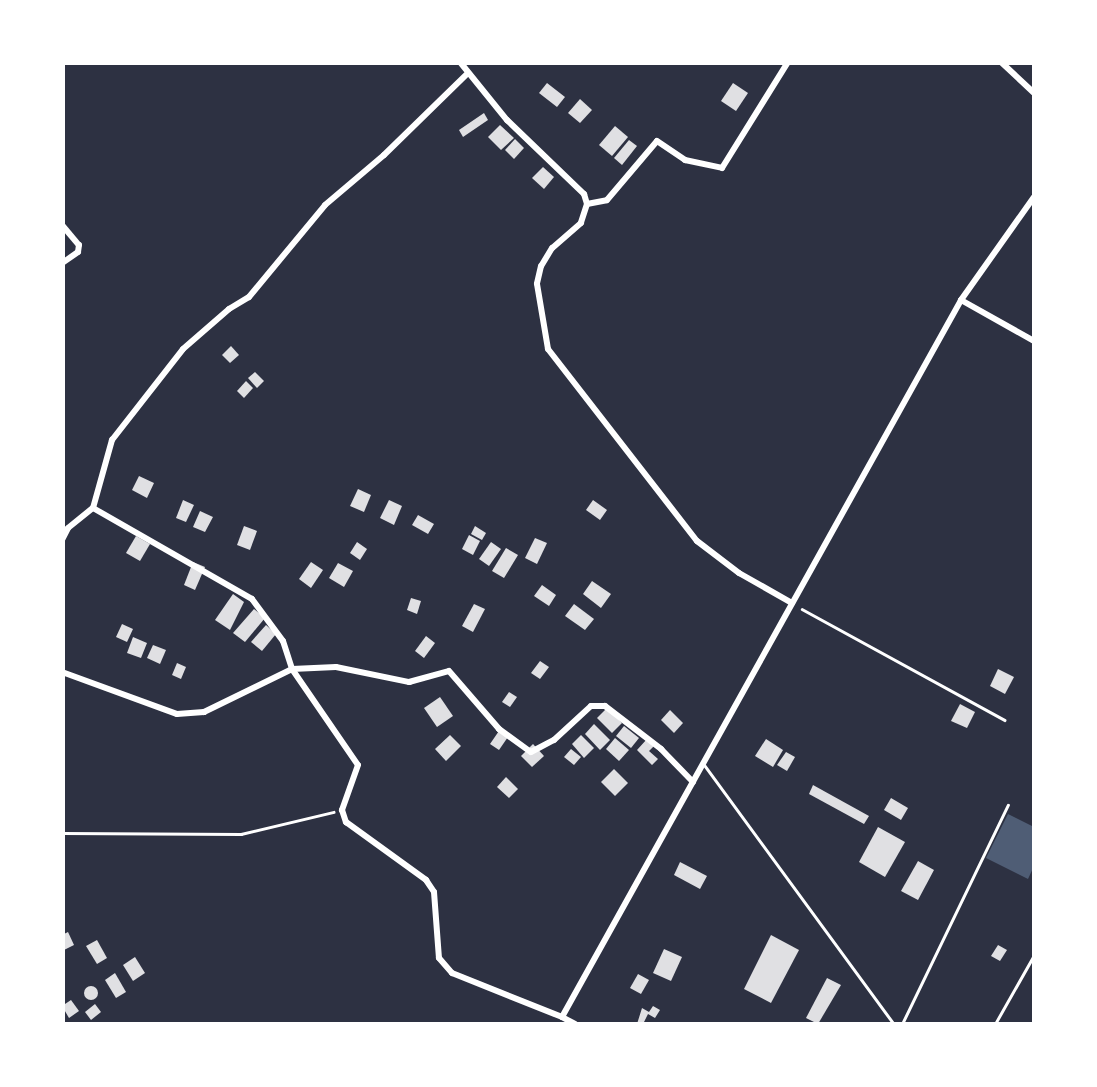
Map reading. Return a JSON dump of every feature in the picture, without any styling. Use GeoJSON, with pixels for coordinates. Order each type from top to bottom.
{"type":"FeatureCollection","features":[{"type":"Feature","properties":{"kind":"street"},"geometry":{"type":"LineString","coordinates":[[460,62],[466,75],[584,194],[587,204],[581,223],[552,248],[541,266],[538,284],[548,349],[698,540],[739,573],[792,603]]}},
{"type":"Feature","properties":{"kind":"street"},"geometry":{"type":"LineString","coordinates":[[587,204],[607,200],[657,141],[685,160],[722,168],[788,62]]}},
{"type":"Feature","properties":{"kind":"street"},"geometry":{"type":"LineString","coordinates":[[1001,62],[1034,93]]}},
{"type":"Feature","properties":{"kind":"street"},"geometry":{"type":"LineString","coordinates":[[62,540],[65,526],[92,508],[112,440],[183,349],[229,308],[249,297],[325,205],[384,155],[466,75]]}},
{"type":"Feature","properties":{"kind":"street"},"geometry":{"type":"LineString","coordinates":[[562,1017],[961,300],[1034,197]]}},
{"type":"Feature","properties":{"kind":"street"},"geometry":{"type":"LineString","coordinates":[[62,225],[79,246],[78,252],[62,263]]}},
{"type":"Feature","properties":{"kind":"street"},"geometry":{"type":"LineString","coordinates":[[961,300],[1034,341]]}},
{"type":"Feature","properties":{"kind":"street"},"geometry":{"type":"LineString","coordinates":[[92,508],[173,556],[218,575],[252,599],[283,641],[292,669],[358,766],[342,810],[357,832],[426,880],[438,908],[434,940],[439,958],[452,972],[575,1024]]}},
{"type":"Feature","properties":{"kind":"street"},"geometry":{"type":"LineString","coordinates":[[62,672],[178,714],[204,712],[292,669],[336,667],[409,682],[449,671],[499,728],[531,752],[554,740],[591,706],[605,706],[661,748],[692,782]]}},
{"type":"Feature","properties":{"kind":"lane"},"geometry":{"type":"LineString","coordinates":[[704,763],[894,1024]]}},
{"type":"Feature","properties":{"kind":"lane"},"geometry":{"type":"LineString","coordinates":[[902,1024],[1008,805]]}},
{"type":"Feature","properties":{"kind":"path"},"geometry":{"type":"LineString","coordinates":[[792,603],[1005,720]]}},
{"type":"Feature","properties":{"kind":"path"},"geometry":{"type":"LineString","coordinates":[[62,833],[241,834],[342,810]]}},
{"type":"Feature","properties":{"kind":"path"},"geometry":{"type":"LineString","coordinates":[[995,1024],[1034,955]]}},
{"type":"Feature","properties":{"kind":"water"},"geometry":{"type":"Polygon","coordinates":[[[1008,814],[1034,827],[1034,866],[1028,879],[986,858],[1008,814]]]}},
{"type":"Feature","properties":{"kind":"building"},"geometry":{"type":"Polygon","coordinates":[[[547,83],[565,97],[557,107],[539,93],[547,83]]]}},
{"type":"Feature","properties":{"kind":"building"},"geometry":{"type":"Polygon","coordinates":[[[733,83],[748,93],[736,111],[721,101],[733,83]]]}},
{"type":"Feature","properties":{"kind":"building"},"geometry":{"type":"Polygon","coordinates":[[[580,99],[592,110],[580,123],[568,113],[580,99]]]}},
{"type":"Feature","properties":{"kind":"building"},"geometry":{"type":"Polygon","coordinates":[[[484,113],[488,120],[463,137],[459,130],[484,113]]]}},
{"type":"Feature","properties":{"kind":"building"},"geometry":{"type":"Polygon","coordinates":[[[500,125],[514,138],[501,150],[488,137],[500,125]]]}},
{"type":"Feature","properties":{"kind":"building"},"geometry":{"type":"Polygon","coordinates":[[[615,126],[628,137],[612,156],[599,145],[615,126]]]}},
{"type":"Feature","properties":{"kind":"building"},"geometry":{"type":"Polygon","coordinates":[[[515,139],[524,148],[514,159],[505,150],[515,139]]]}},
{"type":"Feature","properties":{"kind":"building"},"geometry":{"type":"Polygon","coordinates":[[[629,140],[637,146],[622,165],[614,158],[629,140]]]}},
{"type":"Feature","properties":{"kind":"building"},"geometry":{"type":"Polygon","coordinates":[[[543,167],[554,177],[544,189],[532,178],[543,167]]]}},
{"type":"Feature","properties":{"kind":"building"},"geometry":{"type":"Polygon","coordinates":[[[231,346],[239,355],[230,363],[222,355],[231,346]]]}},
{"type":"Feature","properties":{"kind":"building"},"geometry":{"type":"Polygon","coordinates":[[[255,372],[264,381],[257,388],[248,378],[255,372]]]}},
{"type":"Feature","properties":{"kind":"building"},"geometry":{"type":"Polygon","coordinates":[[[246,381],[253,388],[244,398],[237,391],[246,381]]]}},
{"type":"Feature","properties":{"kind":"building"},"geometry":{"type":"Polygon","coordinates":[[[139,476],[154,483],[147,498],[132,490],[139,476]]]}},
{"type":"Feature","properties":{"kind":"building"},"geometry":{"type":"Polygon","coordinates":[[[358,489],[371,495],[364,512],[350,506],[358,489]]]}},
{"type":"Feature","properties":{"kind":"building"},"geometry":{"type":"Polygon","coordinates":[[[183,500],[194,505],[186,522],[176,518],[183,500]]]}},
{"type":"Feature","properties":{"kind":"building"},"geometry":{"type":"Polygon","coordinates":[[[389,500],[402,506],[394,525],[380,518],[389,500]]]}},
{"type":"Feature","properties":{"kind":"building"},"geometry":{"type":"Polygon","coordinates":[[[593,500],[607,510],[600,520],[586,510],[593,500]]]}},
{"type":"Feature","properties":{"kind":"building"},"geometry":{"type":"Polygon","coordinates":[[[200,511],[213,517],[205,532],[193,527],[200,511]]]}},
{"type":"Feature","properties":{"kind":"building"},"geometry":{"type":"Polygon","coordinates":[[[418,515],[434,524],[428,534],[412,525],[418,515]]]}},
{"type":"Feature","properties":{"kind":"building"},"geometry":{"type":"Polygon","coordinates":[[[244,526],[257,531],[250,550],[237,545],[244,526]]]}},
{"type":"Feature","properties":{"kind":"building"},"geometry":{"type":"Polygon","coordinates":[[[475,526],[486,533],[482,540],[471,534],[475,526]]]}},
{"type":"Feature","properties":{"kind":"building"},"geometry":{"type":"Polygon","coordinates":[[[469,535],[480,541],[473,555],[462,549],[469,535]]]}},
{"type":"Feature","properties":{"kind":"building"},"geometry":{"type":"Polygon","coordinates":[[[136,536],[150,544],[140,561],[126,553],[136,536]]]}},
{"type":"Feature","properties":{"kind":"building"},"geometry":{"type":"Polygon","coordinates":[[[535,538],[547,543],[537,564],[525,558],[535,538]]]}},
{"type":"Feature","properties":{"kind":"building"},"geometry":{"type":"Polygon","coordinates":[[[357,542],[367,549],[360,560],[350,553],[357,542]]]}},
{"type":"Feature","properties":{"kind":"building"},"geometry":{"type":"Polygon","coordinates":[[[491,542],[501,549],[489,566],[479,559],[491,542]]]}},
{"type":"Feature","properties":{"kind":"building"},"geometry":{"type":"Polygon","coordinates":[[[506,548],[518,555],[504,578],[492,571],[506,548]]]}},
{"type":"Feature","properties":{"kind":"building"},"geometry":{"type":"Polygon","coordinates":[[[193,562],[205,567],[195,590],[184,585],[193,562]]]}},
{"type":"Feature","properties":{"kind":"building"},"geometry":{"type":"Polygon","coordinates":[[[311,562],[323,570],[311,588],[299,579],[311,562]]]}},
{"type":"Feature","properties":{"kind":"building"},"geometry":{"type":"Polygon","coordinates":[[[338,563],[353,571],[344,587],[329,578],[338,563]]]}},
{"type":"Feature","properties":{"kind":"building"},"geometry":{"type":"Polygon","coordinates":[[[592,581],[611,594],[601,608],[583,594],[592,581]]]}},
{"type":"Feature","properties":{"kind":"building"},"geometry":{"type":"Polygon","coordinates":[[[542,585],[556,595],[549,606],[534,596],[542,585]]]}},
{"type":"Feature","properties":{"kind":"building"},"geometry":{"type":"Polygon","coordinates":[[[233,594],[244,602],[230,630],[215,620],[233,594]]]}},
{"type":"Feature","properties":{"kind":"building"},"geometry":{"type":"Polygon","coordinates":[[[411,598],[421,601],[417,614],[407,610],[411,598]]]}},
{"type":"Feature","properties":{"kind":"building"},"geometry":{"type":"Polygon","coordinates":[[[474,604],[485,609],[473,632],[462,626],[474,604]]]}},
{"type":"Feature","properties":{"kind":"building"},"geometry":{"type":"Polygon","coordinates":[[[574,604],[594,619],[585,630],[565,616],[574,604]]]}},
{"type":"Feature","properties":{"kind":"building"},"geometry":{"type":"Polygon","coordinates":[[[254,609],[265,618],[245,642],[233,633],[254,609]]]}},
{"type":"Feature","properties":{"kind":"building"},"geometry":{"type":"Polygon","coordinates":[[[122,624],[133,629],[127,642],[116,637],[122,624]]]}},
{"type":"Feature","properties":{"kind":"building"},"geometry":{"type":"Polygon","coordinates":[[[266,625],[276,634],[262,651],[251,642],[266,625]]]}},
{"type":"Feature","properties":{"kind":"building"},"geometry":{"type":"Polygon","coordinates":[[[426,636],[435,643],[424,658],[415,651],[426,636]]]}},
{"type":"Feature","properties":{"kind":"building"},"geometry":{"type":"Polygon","coordinates":[[[133,637],[147,643],[141,658],[127,653],[133,637]]]}},
{"type":"Feature","properties":{"kind":"building"},"geometry":{"type":"Polygon","coordinates":[[[153,645],[166,650],[160,664],[147,658],[153,645]]]}},
{"type":"Feature","properties":{"kind":"building"},"geometry":{"type":"Polygon","coordinates":[[[540,661],[549,667],[540,679],[531,673],[540,661]]]}},
{"type":"Feature","properties":{"kind":"building"},"geometry":{"type":"Polygon","coordinates":[[[177,663],[186,667],[181,679],[172,675],[177,663]]]}},
{"type":"Feature","properties":{"kind":"building"},"geometry":{"type":"Polygon","coordinates":[[[998,669],[1014,677],[1005,694],[990,686],[998,669]]]}},
{"type":"Feature","properties":{"kind":"building"},"geometry":{"type":"Polygon","coordinates":[[[509,692],[517,697],[510,707],[502,702],[509,692]]]}},
{"type":"Feature","properties":{"kind":"building"},"geometry":{"type":"Polygon","coordinates":[[[440,697],[453,716],[437,727],[424,708],[440,697]]]}},
{"type":"Feature","properties":{"kind":"building"},"geometry":{"type":"Polygon","coordinates":[[[960,704],[975,712],[967,728],[951,721],[960,704]]]}},
{"type":"Feature","properties":{"kind":"building"},"geometry":{"type":"Polygon","coordinates":[[[607,708],[622,723],[612,733],[597,718],[607,708]]]}},
{"type":"Feature","properties":{"kind":"building"},"geometry":{"type":"Polygon","coordinates":[[[670,710],[683,723],[674,733],[661,720],[670,710]]]}},
{"type":"Feature","properties":{"kind":"building"},"geometry":{"type":"Polygon","coordinates":[[[594,724],[610,740],[600,750],[585,734],[594,724]]]}},
{"type":"Feature","properties":{"kind":"building"},"geometry":{"type":"Polygon","coordinates":[[[624,726],[639,738],[631,748],[616,736],[624,726]]]}},
{"type":"Feature","properties":{"kind":"building"},"geometry":{"type":"Polygon","coordinates":[[[501,728],[510,734],[499,750],[490,744],[501,728]]]}},
{"type":"Feature","properties":{"kind":"building"},"geometry":{"type":"Polygon","coordinates":[[[450,735],[461,746],[446,761],[435,749],[450,735]]]}},
{"type":"Feature","properties":{"kind":"building"},"geometry":{"type":"Polygon","coordinates":[[[581,735],[594,748],[584,758],[572,744],[581,735]]]}},
{"type":"Feature","properties":{"kind":"building"},"geometry":{"type":"Polygon","coordinates":[[[615,738],[629,750],[619,761],[606,749],[615,738]]]}},
{"type":"Feature","properties":{"kind":"building"},"geometry":{"type":"Polygon","coordinates":[[[647,739],[654,746],[649,751],[658,759],[652,765],[637,750],[647,739]]]}},
{"type":"Feature","properties":{"kind":"building"},"geometry":{"type":"Polygon","coordinates":[[[766,739],[783,750],[773,767],[755,756],[766,739]]]}},
{"type":"Feature","properties":{"kind":"building"},"geometry":{"type":"Polygon","coordinates":[[[533,744],[544,756],[532,767],[521,756],[533,744]]]}},
{"type":"Feature","properties":{"kind":"building"},"geometry":{"type":"Polygon","coordinates":[[[571,749],[581,757],[574,765],[564,757],[571,749]]]}},
{"type":"Feature","properties":{"kind":"building"},"geometry":{"type":"Polygon","coordinates":[[[786,752],[795,757],[787,771],[777,765],[786,752]]]}},
{"type":"Feature","properties":{"kind":"building"},"geometry":{"type":"Polygon","coordinates":[[[614,769],[628,783],[615,796],[601,782],[614,769]]]}},
{"type":"Feature","properties":{"kind":"building"},"geometry":{"type":"Polygon","coordinates":[[[506,777],[518,789],[509,798],[497,787],[506,777]]]}},
{"type":"Feature","properties":{"kind":"building"},"geometry":{"type":"Polygon","coordinates":[[[813,785],[869,816],[864,824],[809,794],[813,785]]]}},
{"type":"Feature","properties":{"kind":"building"},"geometry":{"type":"Polygon","coordinates":[[[891,798],[908,808],[901,820],[884,810],[891,798]]]}},
{"type":"Feature","properties":{"kind":"building"},"geometry":{"type":"Polygon","coordinates":[[[878,827],[905,842],[885,877],[859,862],[878,827]]]}},
{"type":"Feature","properties":{"kind":"building"},"geometry":{"type":"Polygon","coordinates":[[[918,861],[934,870],[918,900],[901,891],[918,861]]]}},
{"type":"Feature","properties":{"kind":"building"},"geometry":{"type":"Polygon","coordinates":[[[680,862],[707,876],[700,889],[674,875],[680,862]]]}},
{"type":"Feature","properties":{"kind":"building"},"geometry":{"type":"Polygon","coordinates":[[[68,932],[74,945],[62,951],[62,935],[68,932]]]}},
{"type":"Feature","properties":{"kind":"building"},"geometry":{"type":"Polygon","coordinates":[[[771,935],[799,950],[771,1003],[744,989],[771,935]]]}},
{"type":"Feature","properties":{"kind":"building"},"geometry":{"type":"Polygon","coordinates":[[[97,940],[107,958],[97,964],[86,946],[97,940]]]}},
{"type":"Feature","properties":{"kind":"building"},"geometry":{"type":"Polygon","coordinates":[[[998,945],[1007,950],[1000,961],[991,956],[998,945]]]}},
{"type":"Feature","properties":{"kind":"building"},"geometry":{"type":"Polygon","coordinates":[[[664,949],[682,957],[671,981],[653,973],[664,949]]]}},
{"type":"Feature","properties":{"kind":"building"},"geometry":{"type":"Polygon","coordinates":[[[135,957],[145,973],[133,981],[123,965],[135,957]]]}},
{"type":"Feature","properties":{"kind":"building"},"geometry":{"type":"Polygon","coordinates":[[[115,973],[126,992],[116,998],[105,980],[115,973]]]}},
{"type":"Feature","properties":{"kind":"building"},"geometry":{"type":"Polygon","coordinates":[[[638,974],[649,980],[641,994],[630,988],[638,974]]]}},
{"type":"Feature","properties":{"kind":"building"},"geometry":{"type":"Polygon","coordinates":[[[827,978],[841,985],[818,1024],[806,1018],[827,978]]]}},
{"type":"Feature","properties":{"kind":"building"},"geometry":{"type":"Polygon","coordinates":[[[91,986],[98,993],[91,1000],[84,993],[91,986]]]}},
{"type":"Feature","properties":{"kind":"building"},"geometry":{"type":"Polygon","coordinates":[[[71,1000],[79,1011],[69,1018],[62,1006],[71,1000]]]}},
{"type":"Feature","properties":{"kind":"building"},"geometry":{"type":"Polygon","coordinates":[[[95,1004],[101,1012],[91,1020],[85,1012],[95,1004]]]}},
{"type":"Feature","properties":{"kind":"building"},"geometry":{"type":"Polygon","coordinates":[[[653,1006],[660,1010],[655,1018],[648,1014],[644,1022],[649,1024],[637,1024],[642,1008],[649,1012],[653,1006]]]}}]}
